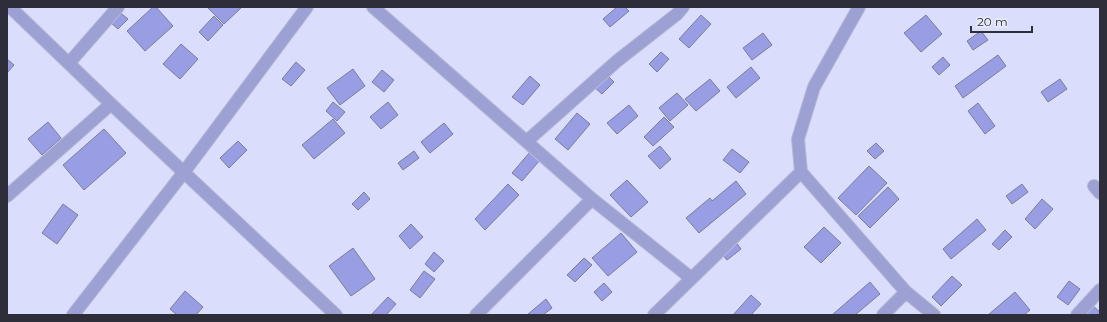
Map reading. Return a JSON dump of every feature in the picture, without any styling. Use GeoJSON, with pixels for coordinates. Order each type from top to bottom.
{"type":"FeatureCollection","features":[{"type":"Feature","properties":{"kind":"street"},"geometry":{"type":"LineString","coordinates":[[10,7],[110,104],[336,315]]}},
{"type":"Feature","properties":{"kind":"street"},"geometry":{"type":"LineString","coordinates":[[69,63],[118,7]]}},
{"type":"Feature","properties":{"kind":"street"},"geometry":{"type":"LineString","coordinates":[[73,315],[184,172],[307,7]]}},
{"type":"Feature","properties":{"kind":"street"},"geometry":{"type":"LineString","coordinates":[[373,7],[592,198],[691,278]]}},
{"type":"Feature","properties":{"kind":"street"},"geometry":{"type":"LineString","coordinates":[[526,141],[617,61],[677,14],[683,7]]}},
{"type":"Feature","properties":{"kind":"street"},"geometry":{"type":"LineString","coordinates":[[855,9],[814,87],[798,139],[801,172],[906,292],[934,315]]}},
{"type":"Feature","properties":{"kind":"street"},"geometry":{"type":"LineString","coordinates":[[7,196],[110,104]]}},
{"type":"Feature","properties":{"kind":"street"},"geometry":{"type":"LineString","coordinates":[[654,315],[801,172]]}},
{"type":"Feature","properties":{"kind":"street"},"geometry":{"type":"LineString","coordinates":[[476,315],[592,198]]}},
{"type":"Feature","properties":{"kind":"street"},"geometry":{"type":"LineString","coordinates":[[1077,315],[1100,290]]}},
{"type":"Feature","properties":{"kind":"street"},"geometry":{"type":"LineString","coordinates":[[883,315],[906,292]]}},
{"type":"Feature","properties":{"kind":"building"},"geometry":{"type":"Polygon","coordinates":[[[153,7],[156,7],[173,26],[145,51],[127,31],[153,7]]]}},
{"type":"Feature","properties":{"kind":"building"},"geometry":{"type":"Polygon","coordinates":[[[242,7],[224,24],[208,8],[242,7]]]}},
{"type":"Feature","properties":{"kind":"building"},"geometry":{"type":"Polygon","coordinates":[[[617,7],[625,7],[629,11],[610,27],[603,19],[617,7]]]}},
{"type":"Feature","properties":{"kind":"building"},"geometry":{"type":"Polygon","coordinates":[[[118,11],[128,19],[118,29],[109,21],[118,11]]]}},
{"type":"Feature","properties":{"kind":"building"},"geometry":{"type":"Polygon","coordinates":[[[701,15],[711,24],[689,48],[679,39],[701,15]]]}},
{"type":"Feature","properties":{"kind":"building"},"geometry":{"type":"Polygon","coordinates":[[[926,15],[942,34],[921,52],[904,33],[926,15]]]}},
{"type":"Feature","properties":{"kind":"building"},"geometry":{"type":"Polygon","coordinates":[[[214,16],[223,25],[208,41],[199,32],[214,16]]]}},
{"type":"Feature","properties":{"kind":"building"},"geometry":{"type":"Polygon","coordinates":[[[981,31],[988,40],[973,50],[967,41],[981,31]]]}},
{"type":"Feature","properties":{"kind":"building"},"geometry":{"type":"Polygon","coordinates":[[[763,33],[772,45],[752,60],[743,48],[763,33]]]}},
{"type":"Feature","properties":{"kind":"building"},"geometry":{"type":"Polygon","coordinates":[[[181,44],[198,59],[180,79],[163,64],[181,44]]]}},
{"type":"Feature","properties":{"kind":"building"},"geometry":{"type":"Polygon","coordinates":[[[661,52],[669,59],[657,72],[649,64],[661,52]]]}},
{"type":"Feature","properties":{"kind":"building"},"geometry":{"type":"Polygon","coordinates":[[[998,55],[1006,66],[963,98],[955,86],[998,55]]]}},
{"type":"Feature","properties":{"kind":"building"},"geometry":{"type":"Polygon","coordinates":[[[943,57],[950,65],[939,75],[932,67],[943,57]]]}},
{"type":"Feature","properties":{"kind":"building"},"geometry":{"type":"Polygon","coordinates":[[[7,59],[14,65],[7,73],[7,59]]]}},
{"type":"Feature","properties":{"kind":"building"},"geometry":{"type":"Polygon","coordinates":[[[296,62],[305,70],[291,86],[282,79],[296,62]]]}},
{"type":"Feature","properties":{"kind":"building"},"geometry":{"type":"Polygon","coordinates":[[[751,67],[760,78],[736,98],[727,87],[751,67]]]}},
{"type":"Feature","properties":{"kind":"building"},"geometry":{"type":"Polygon","coordinates":[[[353,69],[365,86],[340,105],[327,88],[353,69]]]}},
{"type":"Feature","properties":{"kind":"building"},"geometry":{"type":"Polygon","coordinates":[[[382,70],[394,80],[384,92],[372,82],[382,70]]]}},
{"type":"Feature","properties":{"kind":"building"},"geometry":{"type":"Polygon","coordinates":[[[605,73],[614,82],[602,94],[593,86],[605,73]]]}},
{"type":"Feature","properties":{"kind":"building"},"geometry":{"type":"Polygon","coordinates":[[[530,76],[540,85],[523,105],[512,97],[530,76]]]}},
{"type":"Feature","properties":{"kind":"building"},"geometry":{"type":"Polygon","coordinates":[[[710,79],[720,91],[696,111],[685,99],[710,79]]]}},
{"type":"Feature","properties":{"kind":"building"},"geometry":{"type":"Polygon","coordinates":[[[1060,79],[1067,89],[1048,102],[1041,92],[1060,79]]]}},
{"type":"Feature","properties":{"kind":"building"},"geometry":{"type":"Polygon","coordinates":[[[677,93],[688,105],[670,121],[659,108],[677,93]]]}},
{"type":"Feature","properties":{"kind":"building"},"geometry":{"type":"Polygon","coordinates":[[[333,102],[345,112],[337,121],[326,111],[333,102]]]}},
{"type":"Feature","properties":{"kind":"building"},"geometry":{"type":"Polygon","coordinates":[[[388,102],[398,115],[381,129],[370,117],[388,102]]]}},
{"type":"Feature","properties":{"kind":"building"},"geometry":{"type":"Polygon","coordinates":[[[978,103],[995,126],[985,134],[968,111],[978,103]]]}},
{"type":"Feature","properties":{"kind":"building"},"geometry":{"type":"Polygon","coordinates":[[[629,105],[638,116],[617,134],[607,123],[629,105]]]}},
{"type":"Feature","properties":{"kind":"building"},"geometry":{"type":"Polygon","coordinates":[[[577,113],[590,124],[568,150],[555,139],[577,113]]]}},
{"type":"Feature","properties":{"kind":"building"},"geometry":{"type":"Polygon","coordinates":[[[664,117],[674,127],[653,146],[644,137],[664,117]]]}},
{"type":"Feature","properties":{"kind":"building"},"geometry":{"type":"Polygon","coordinates":[[[333,119],[345,133],[314,159],[302,145],[333,119]]]}},
{"type":"Feature","properties":{"kind":"building"},"geometry":{"type":"Polygon","coordinates":[[[48,122],[61,138],[42,155],[28,139],[48,122]]]}},
{"type":"Feature","properties":{"kind":"building"},"geometry":{"type":"Polygon","coordinates":[[[444,123],[453,134],[430,153],[421,142],[444,123]]]}},
{"type":"Feature","properties":{"kind":"building"},"geometry":{"type":"Polygon","coordinates":[[[104,129],[126,153],[84,190],[63,165],[104,129]]]}},
{"type":"Feature","properties":{"kind":"building"},"geometry":{"type":"Polygon","coordinates":[[[238,141],[247,150],[229,168],[220,158],[238,141]]]}},
{"type":"Feature","properties":{"kind":"building"},"geometry":{"type":"Polygon","coordinates":[[[876,143],[884,151],[875,159],[867,151],[876,143]]]}},
{"type":"Feature","properties":{"kind":"building"},"geometry":{"type":"Polygon","coordinates":[[[660,146],[671,159],[660,169],[648,156],[660,146]]]}},
{"type":"Feature","properties":{"kind":"building"},"geometry":{"type":"Polygon","coordinates":[[[732,149],[749,162],[740,173],[723,160],[732,149]]]}},
{"type":"Feature","properties":{"kind":"building"},"geometry":{"type":"Polygon","coordinates":[[[414,151],[419,158],[403,170],[398,163],[414,151]]]}},
{"type":"Feature","properties":{"kind":"building"},"geometry":{"type":"Polygon","coordinates":[[[530,152],[540,160],[522,181],[512,173],[530,152]]]}},
{"type":"Feature","properties":{"kind":"building"},"geometry":{"type":"Polygon","coordinates":[[[869,166],[887,183],[856,215],[838,198],[869,166]]]}},
{"type":"Feature","properties":{"kind":"building"},"geometry":{"type":"Polygon","coordinates":[[[627,180],[648,202],[631,217],[610,195],[627,180]]]}},
{"type":"Feature","properties":{"kind":"building"},"geometry":{"type":"Polygon","coordinates":[[[736,181],[746,194],[699,233],[686,218],[710,198],[712,201],[736,181]]]}},
{"type":"Feature","properties":{"kind":"building"},"geometry":{"type":"Polygon","coordinates":[[[508,184],[519,195],[485,230],[475,219],[508,184]]]}},
{"type":"Feature","properties":{"kind":"building"},"geometry":{"type":"Polygon","coordinates":[[[1022,184],[1028,192],[1012,204],[1006,196],[1022,184]]]}},
{"type":"Feature","properties":{"kind":"building"},"geometry":{"type":"Polygon","coordinates":[[[888,187],[899,199],[870,228],[858,216],[888,187]]]}},
{"type":"Feature","properties":{"kind":"building"},"geometry":{"type":"Polygon","coordinates":[[[364,192],[370,199],[358,210],[352,204],[364,192]]]}},
{"type":"Feature","properties":{"kind":"building"},"geometry":{"type":"Polygon","coordinates":[[[1042,199],[1053,209],[1035,229],[1025,219],[1042,199]]]}},
{"type":"Feature","properties":{"kind":"building"},"geometry":{"type":"Polygon","coordinates":[[[63,204],[78,215],[57,244],[42,233],[63,204]]]}},
{"type":"Feature","properties":{"kind":"building"},"geometry":{"type":"Polygon","coordinates":[[[977,219],[986,230],[951,259],[943,249],[977,219]]]}},
{"type":"Feature","properties":{"kind":"building"},"geometry":{"type":"Polygon","coordinates":[[[411,224],[423,237],[410,249],[399,236],[411,224]]]}},
{"type":"Feature","properties":{"kind":"building"},"geometry":{"type":"Polygon","coordinates":[[[824,227],[841,243],[821,263],[804,247],[824,227]]]}},
{"type":"Feature","properties":{"kind":"building"},"geometry":{"type":"Polygon","coordinates":[[[1005,230],[1012,237],[999,250],[992,244],[1005,230]]]}},
{"type":"Feature","properties":{"kind":"building"},"geometry":{"type":"Polygon","coordinates":[[[621,233],[637,252],[608,276],[592,258],[621,233]]]}},
{"type":"Feature","properties":{"kind":"building"},"geometry":{"type":"Polygon","coordinates":[[[735,241],[741,249],[727,260],[720,252],[735,241]]]}},
{"type":"Feature","properties":{"kind":"building"},"geometry":{"type":"Polygon","coordinates":[[[353,248],[375,279],[351,296],[329,266],[353,248]]]}},
{"type":"Feature","properties":{"kind":"building"},"geometry":{"type":"Polygon","coordinates":[[[434,252],[444,261],[434,272],[425,264],[434,252]]]}},
{"type":"Feature","properties":{"kind":"building"},"geometry":{"type":"Polygon","coordinates":[[[584,258],[592,265],[575,282],[567,275],[584,258]]]}},
{"type":"Feature","properties":{"kind":"building"},"geometry":{"type":"Polygon","coordinates":[[[424,271],[435,279],[420,298],[410,290],[424,271]]]}},
{"type":"Feature","properties":{"kind":"building"},"geometry":{"type":"Polygon","coordinates":[[[952,276],[962,285],[941,306],[932,297],[952,276]]]}},
{"type":"Feature","properties":{"kind":"building"},"geometry":{"type":"Polygon","coordinates":[[[1069,281],[1080,289],[1068,305],[1057,297],[1069,281]]]}},
{"type":"Feature","properties":{"kind":"building"},"geometry":{"type":"Polygon","coordinates":[[[870,282],[880,294],[855,315],[832,315],[870,282]]]}},
{"type":"Feature","properties":{"kind":"building"},"geometry":{"type":"Polygon","coordinates":[[[604,283],[612,292],[602,301],[594,292],[604,283]]]}},
{"type":"Feature","properties":{"kind":"building"},"geometry":{"type":"Polygon","coordinates":[[[185,291],[203,307],[196,315],[177,315],[170,309],[185,291]]]}},
{"type":"Feature","properties":{"kind":"building"},"geometry":{"type":"Polygon","coordinates":[[[1015,292],[1030,310],[1024,315],[988,315],[1015,292]]]}},
{"type":"Feature","properties":{"kind":"building"},"geometry":{"type":"Polygon","coordinates":[[[751,295],[761,304],[751,315],[733,315],[751,295]]]}},
{"type":"Feature","properties":{"kind":"building"},"geometry":{"type":"Polygon","coordinates":[[[388,297],[396,304],[386,315],[371,315],[388,297]]]}},
{"type":"Feature","properties":{"kind":"building"},"geometry":{"type":"Polygon","coordinates":[[[546,299],[552,308],[543,315],[527,315],[546,299]]]}},
{"type":"Feature","properties":{"kind":"building"},"geometry":{"type":"Polygon","coordinates":[[[1093,306],[1100,312],[1100,315],[1086,315],[1093,306]]]}}]}
